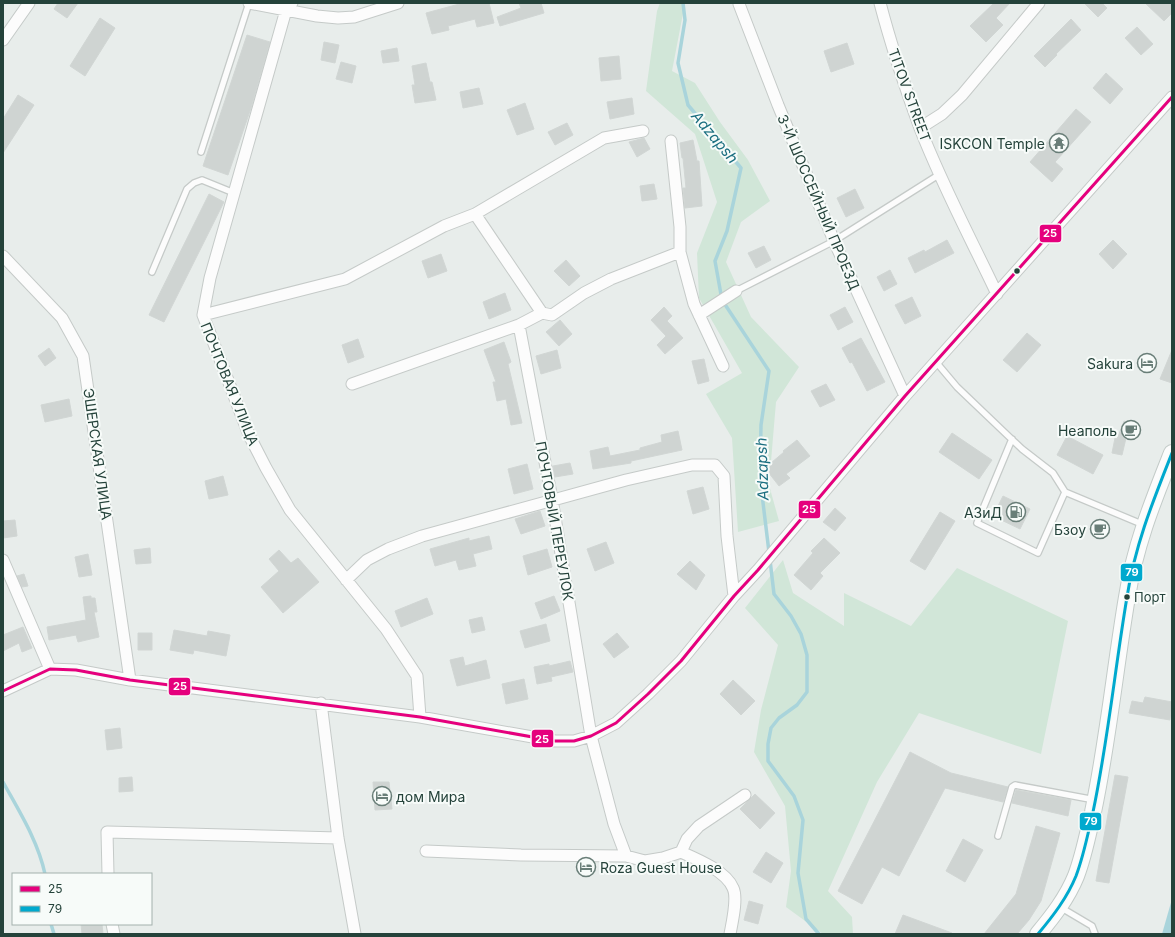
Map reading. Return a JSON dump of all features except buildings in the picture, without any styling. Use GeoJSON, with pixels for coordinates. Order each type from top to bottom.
{"type":"FeatureCollection","features":[{"type":"Feature","properties":{"kind":"main road"},"geometry":{"type":"LineString","coordinates":[[1038,934],[1059,907],[1069,891],[1083,855],[1098,784],[1127,596],[1134,562],[1144,525],[1172,453]]}},
{"type":"Feature","properties":{"kind":"street"},"geometry":{"type":"LineString","coordinates":[[3,40],[29,3]]}},
{"type":"Feature","properties":{"kind":"street"},"geometry":{"type":"LineString","coordinates":[[249,3],[289,7],[331,17],[354,17],[398,3]]}},
{"type":"Feature","properties":{"kind":"street","name":"TITOV STREET"},"geometry":{"type":"LineString","coordinates":[[880,3],[888,32],[920,128],[940,174],[997,294]]}},
{"type":"Feature","properties":{"kind":"street"},"geometry":{"type":"LineString","coordinates":[[920,128],[942,114],[962,95],[1039,3]]}},
{"type":"Feature","properties":{"kind":"street","name":"3-Й ШОССЕЙНЫЙ ПРОЕЗД"},"geometry":{"type":"LineString","coordinates":[[739,4],[834,240],[905,396]]}},
{"type":"Feature","properties":{"kind":"street","name":"ПОЧТОВАЯ УЛИЦА"},"geometry":{"type":"LineString","coordinates":[[289,7],[234,193],[210,278],[202,314],[249,435],[266,468],[290,510],[386,628],[417,676],[420,717]]}},
{"type":"Feature","properties":{"kind":"street"},"geometry":{"type":"LineString","coordinates":[[3,691],[50,669],[76,670],[130,680],[320,703],[420,717],[555,741],[574,741],[591,736],[616,723],[681,661],[734,596],[782,542],[905,396],[1172,97]]}},
{"type":"Feature","properties":{"kind":"street"},"geometry":{"type":"LineString","coordinates":[[202,314],[345,279],[444,226],[475,214],[604,138],[643,131]]}},
{"type":"Feature","properties":{"kind":"street"},"geometry":{"type":"LineString","coordinates":[[671,141],[680,227],[680,252],[694,304],[723,366]]}},
{"type":"Feature","properties":{"kind":"street"},"geometry":{"type":"LineString","coordinates":[[475,214],[542,313]]}},
{"type":"Feature","properties":{"kind":"street"},"geometry":{"type":"LineString","coordinates":[[352,384],[519,325],[542,313],[552,315],[584,294],[611,279],[680,252]]}},
{"type":"Feature","properties":{"kind":"street","name":"ЭШЕРСКАЯ УЛИЦА"},"geometry":{"type":"LineString","coordinates":[[3,256],[62,318],[83,356],[130,680]]}},
{"type":"Feature","properties":{"kind":"street"},"geometry":{"type":"LineString","coordinates":[[699,315],[736,291]]}},
{"type":"Feature","properties":{"kind":"street","name":"ПОЧТОВЫЙ ПЕРЕУЛОК"},"geometry":{"type":"LineString","coordinates":[[519,325],[552,499],[591,736],[614,824],[626,856]]}},
{"type":"Feature","properties":{"kind":"street"},"geometry":{"type":"LineString","coordinates":[[346,580],[367,560],[388,548],[422,536],[552,499],[626,480],[692,466],[715,465],[724,476],[727,536],[734,596]]}},
{"type":"Feature","properties":{"kind":"street"},"geometry":{"type":"LineString","coordinates":[[3,560],[50,669]]}},
{"type":"Feature","properties":{"kind":"street"},"geometry":{"type":"LineString","coordinates":[[320,703],[338,838],[355,934]]}},
{"type":"Feature","properties":{"kind":"street"},"geometry":{"type":"LineString","coordinates":[[681,852],[686,839],[699,826],[745,795]]}},
{"type":"Feature","properties":{"kind":"street"},"geometry":{"type":"LineString","coordinates":[[108,873],[107,832],[338,838]]}},
{"type":"Feature","properties":{"kind":"street"},"geometry":{"type":"LineString","coordinates":[[426,851],[522,855],[626,856],[645,862],[681,852],[700,860],[717,871],[728,880],[734,889],[735,907],[730,934]]}},
{"type":"Feature","properties":{"kind":"lane"},"geometry":{"type":"LineString","coordinates":[[200,152],[249,3]]}},
{"type":"Feature","properties":{"kind":"lane"},"geometry":{"type":"LineString","coordinates":[[736,291],[834,240],[940,174]]}},
{"type":"Feature","properties":{"kind":"lane"},"geometry":{"type":"LineString","coordinates":[[152,272],[187,189],[190,186],[202,180],[234,193]]}},
{"type":"Feature","properties":{"kind":"lane"},"geometry":{"type":"LineString","coordinates":[[936,362],[957,387],[1022,449],[1053,473],[1066,492],[1144,525]]}},
{"type":"Feature","properties":{"kind":"lane"},"geometry":{"type":"LineString","coordinates":[[1012,439],[977,523],[1038,553],[1066,492]]}},
{"type":"Feature","properties":{"kind":"lane"},"geometry":{"type":"LineString","coordinates":[[998,836],[1013,786],[1015,785],[1095,800]]}},
{"type":"Feature","properties":{"kind":"lane"},"geometry":{"type":"LineString","coordinates":[[1059,907],[1092,926],[1095,934]]}},
{"type":"Feature","properties":{"kind":"green space"},"geometry":{"type":"Polygon","coordinates":[[[660,3],[685,3],[672,71],[695,83],[720,122],[748,160],[770,201],[741,222],[726,262],[751,317],[799,367],[776,402],[769,485],[779,521],[738,532],[732,438],[706,394],[742,373],[699,298],[697,253],[717,202],[695,134],[646,91],[657,11],[660,3]]]}},
{"type":"Feature","properties":{"kind":"green space"},"geometry":{"type":"Polygon","coordinates":[[[783,560],[793,593],[844,626],[844,593],[911,626],[957,568],[1068,621],[1041,754],[919,713],[877,782],[828,891],[852,917],[853,934],[823,934],[786,907],[791,871],[785,806],[754,752],[761,710],[778,645],[745,608],[783,560]]]}},
{"type":"Feature","properties":{"kind":"water"},"geometry":{"type":"Polygon","coordinates":[[[1172,899],[1172,934],[1162,934],[1172,899]]]}},
{"type":"Feature","properties":{"kind":"waterway","name":"Adzapsh"},"geometry":{"type":"LineString","coordinates":[[683,3],[685,20],[678,63],[688,105],[741,168],[727,231],[715,261],[722,300],[769,371],[761,425],[760,478],[769,552]]}},
{"type":"Feature","properties":{"kind":"waterway","name":"Adzapsh"},"geometry":{"type":"LineString","coordinates":[[770,560],[774,594],[791,616],[801,634],[807,655],[807,692],[797,705],[779,718],[771,728],[768,744],[768,761],[794,796],[803,820],[798,873],[806,919],[819,934]]}},
{"type":"Feature","properties":{"kind":"waterway"},"geometry":{"type":"LineString","coordinates":[[3,782],[33,838],[45,873]]}},
{"type":"Feature","properties":{"kind":"waterway"},"geometry":{"type":"LineString","coordinates":[[51,925],[54,934]]}},
{"type":"Feature","properties":{"kind":"transit line","name":"25"},"geometry":{"type":"LineString","coordinates":[[3,691],[50,669],[76,670],[130,680],[420,717],[555,741],[574,741],[591,736],[616,723],[681,661],[734,596],[758,570],[905,396],[1172,97]]}},
{"type":"Feature","properties":{"kind":"transit line","name":"79"},"geometry":{"type":"LineString","coordinates":[[1038,934],[1054,914],[1068,892],[1076,876],[1084,852],[1103,758],[1130,578],[1145,524],[1172,453]]}},
{"type":"Feature","properties":{"kind":"place","name":"ISKCON Temple"},"geometry":{"type":"Point","coordinates":[1059,143]}},
{"type":"Feature","properties":{"kind":"place","name":"Sakura"},"geometry":{"type":"Point","coordinates":[1147,363]}},
{"type":"Feature","properties":{"kind":"place","name":"Неаполь"},"geometry":{"type":"Point","coordinates":[1131,430]}},
{"type":"Feature","properties":{"kind":"place","name":"АЗиД"},"geometry":{"type":"Point","coordinates":[1016,512]}},
{"type":"Feature","properties":{"kind":"place","name":"Бзоу"},"geometry":{"type":"Point","coordinates":[1100,529]}},
{"type":"Feature","properties":{"kind":"place","name":"Порт"},"geometry":{"type":"Point","coordinates":[1127,597]}},
{"type":"Feature","properties":{"kind":"place","name":"дом Мира"},"geometry":{"type":"Point","coordinates":[382,796]}},
{"type":"Feature","properties":{"kind":"place","name":"Roza Guest House"},"geometry":{"type":"Point","coordinates":[586,867]}}]}
